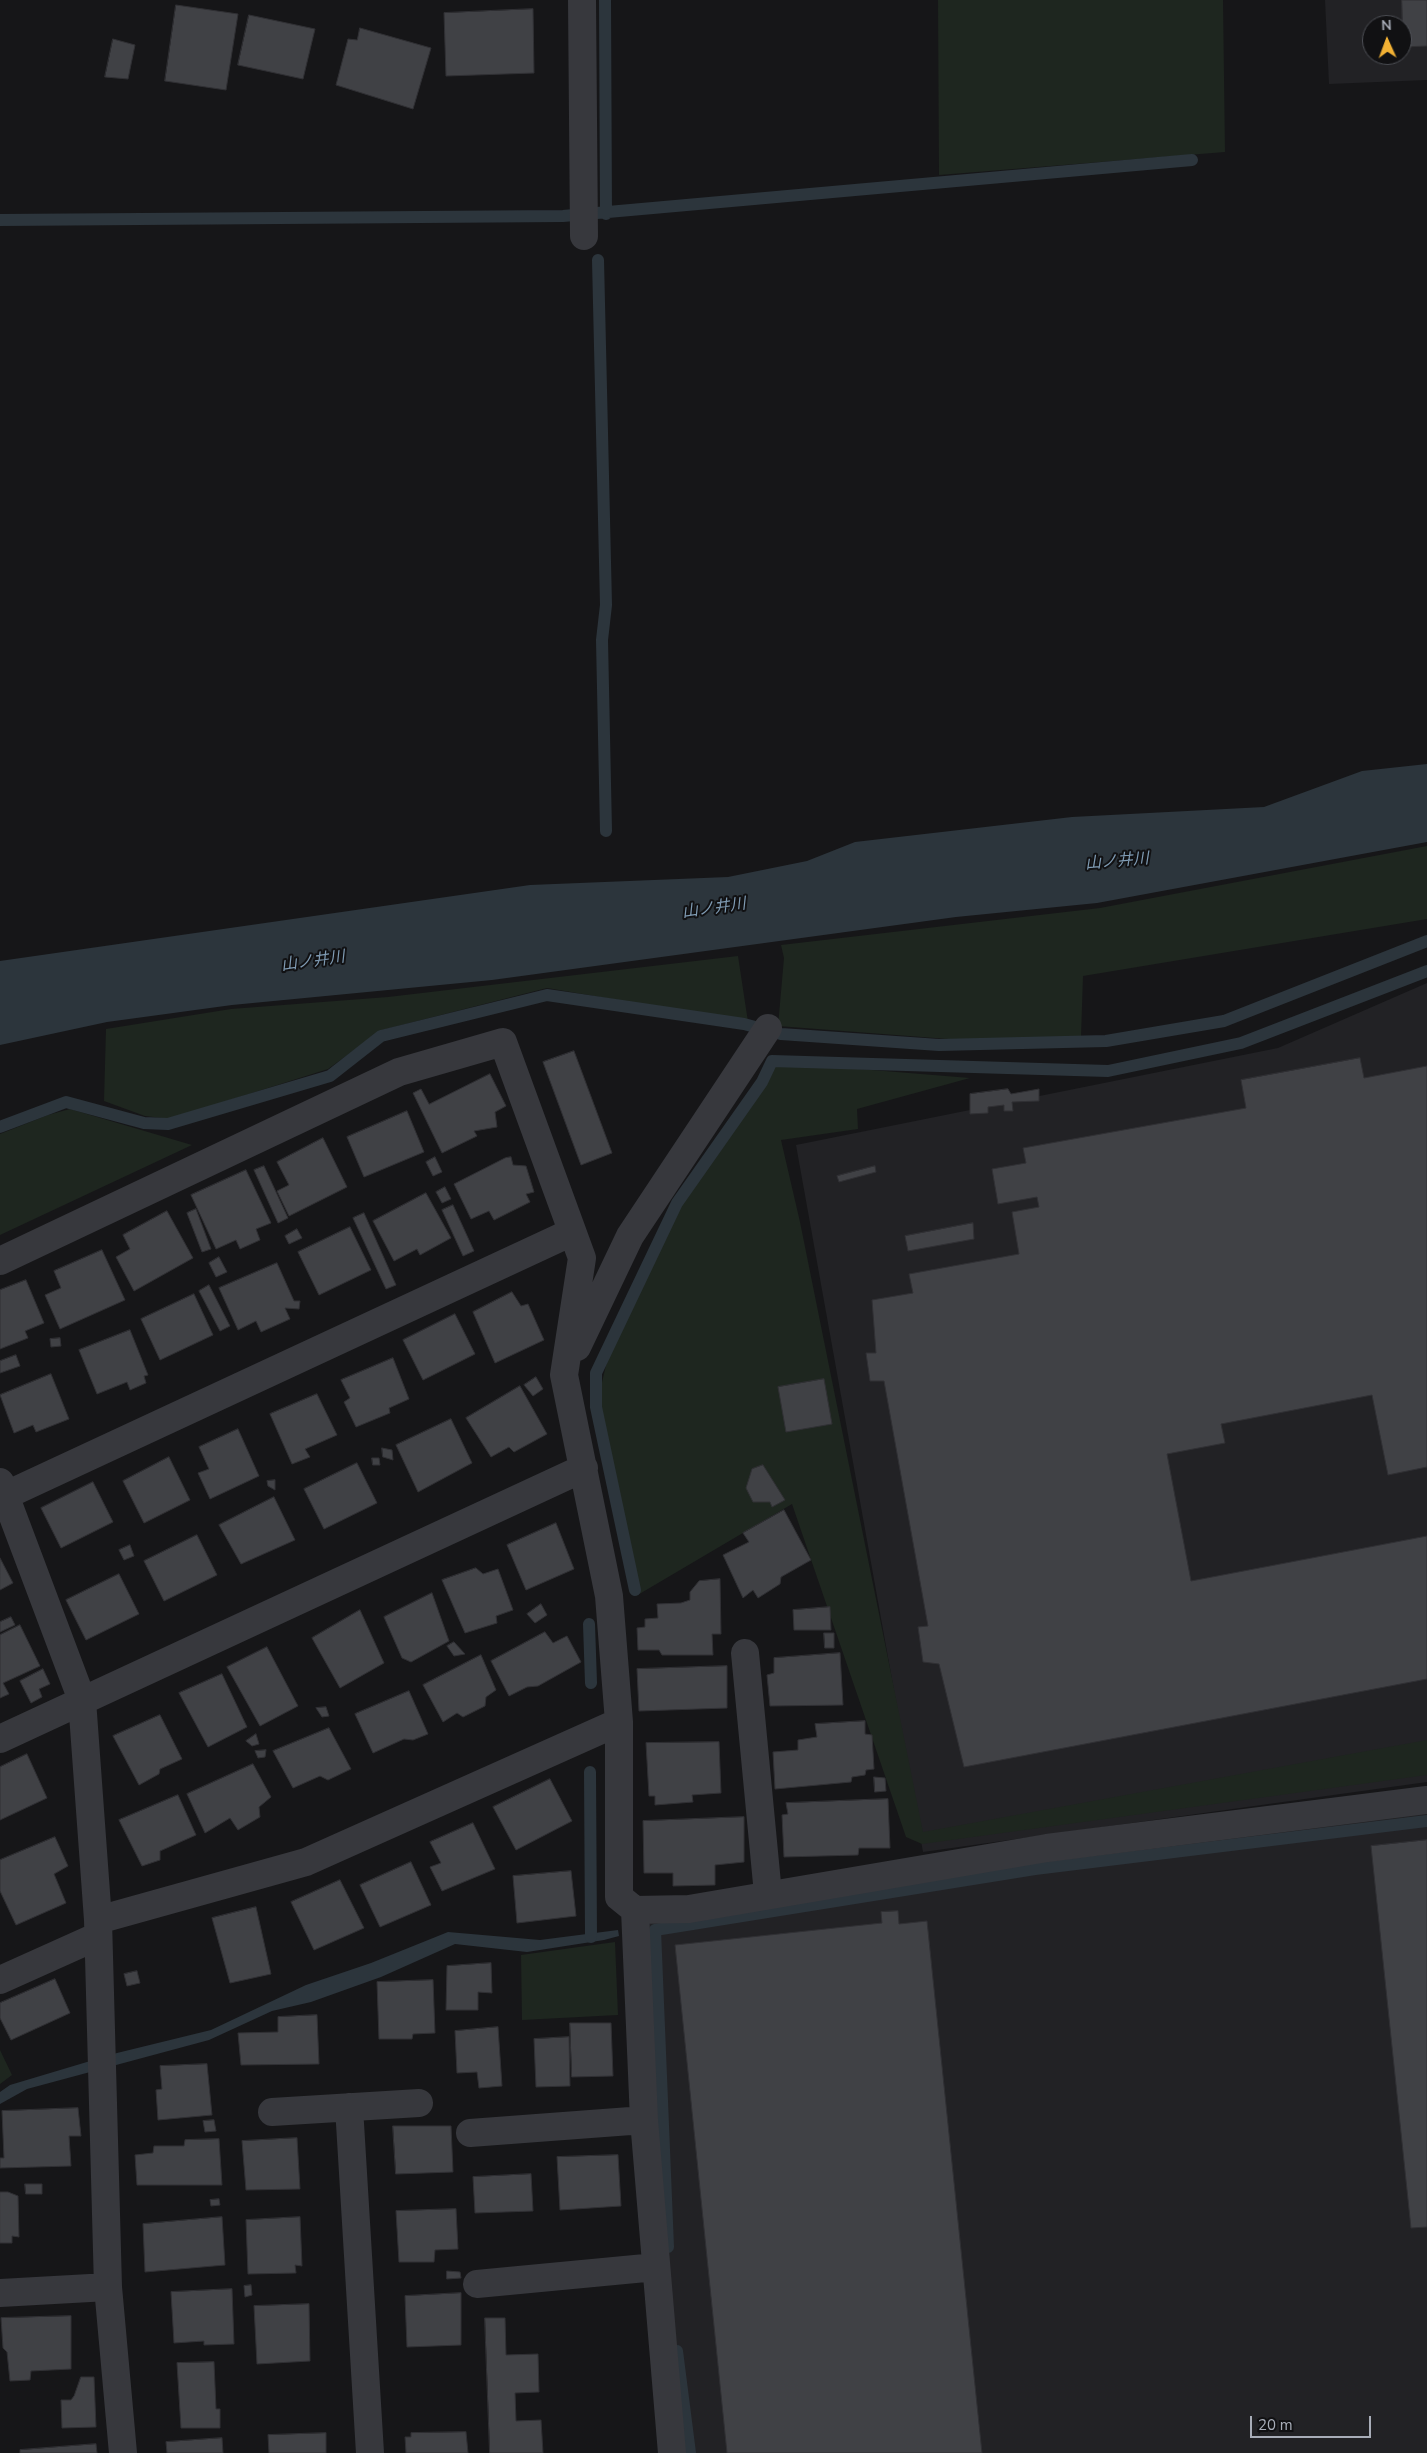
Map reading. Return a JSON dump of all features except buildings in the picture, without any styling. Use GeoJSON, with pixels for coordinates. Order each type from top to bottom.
{"type":"FeatureCollection","features":[{"type":"Feature","properties":{"kind":"street"},"geometry":{"type":"LineString","coordinates":[[582,0],[584,236]]}},
{"type":"Feature","properties":{"kind":"street"},"geometry":{"type":"LineString","coordinates":[[564,1375],[630,1236],[768,1028]]}},
{"type":"Feature","properties":{"kind":"street"},"geometry":{"type":"LineString","coordinates":[[0,1261],[399,1072],[504,1042],[582,1258],[564,1375],[609,1596],[619,1722],[618,1897],[635,1910],[690,1909],[768,1894],[1047,1848],[1427,1800]]}},
{"type":"Feature","properties":{"kind":"street"},"geometry":{"type":"LineString","coordinates":[[123,2453],[108,2287],[98,1928],[82,1700],[2,1492],[572,1232]]}},
{"type":"Feature","properties":{"kind":"street"},"geometry":{"type":"LineString","coordinates":[[0,1739],[584,1468]]}},
{"type":"Feature","properties":{"kind":"street"},"geometry":{"type":"LineString","coordinates":[[745,1653],[768,1894]]}},
{"type":"Feature","properties":{"kind":"street"},"geometry":{"type":"LineString","coordinates":[[0,1980],[98,1928],[306,1862],[619,1722]]}},
{"type":"Feature","properties":{"kind":"street"},"geometry":{"type":"LineString","coordinates":[[635,1910],[644,2120],[672,2453]]}},
{"type":"Feature","properties":{"kind":"street"},"geometry":{"type":"LineString","coordinates":[[272,2112],[419,2103]]}},
{"type":"Feature","properties":{"kind":"street"},"geometry":{"type":"LineString","coordinates":[[349,2107],[370,2453]]}},
{"type":"Feature","properties":{"kind":"street"},"geometry":{"type":"LineString","coordinates":[[470,2133],[644,2120]]}},
{"type":"Feature","properties":{"kind":"street"},"geometry":{"type":"LineString","coordinates":[[477,2284],[656,2267]]}},
{"type":"Feature","properties":{"kind":"street"},"geometry":{"type":"LineString","coordinates":[[0,2293],[108,2287]]}},
{"type":"Feature","properties":{"kind":"shaded area"},"geometry":{"type":"Polygon","coordinates":[[[938,0],[1223,0],[1225,152],[939,175],[938,0]]]}},
{"type":"Feature","properties":{"kind":"shaded area"},"geometry":{"type":"Polygon","coordinates":[[[1325,0],[1427,0],[1427,80],[1329,84],[1325,0]]]}},
{"type":"Feature","properties":{"kind":"shaded area"},"geometry":{"type":"Polygon","coordinates":[[[1427,846],[1427,919],[1083,976],[1081,1037],[961,1040],[778,1026],[784,958],[781,945],[1100,908],[1427,846]]]}},
{"type":"Feature","properties":{"kind":"shaded area"},"geometry":{"type":"Polygon","coordinates":[[[738,956],[748,1022],[547,988],[382,1030],[328,1069],[170,1119],[145,1116],[104,1101],[106,1029],[231,1009],[388,997],[738,956]]]}},
{"type":"Feature","properties":{"kind":"shaded area"},"geometry":{"type":"Polygon","coordinates":[[[1427,983],[1427,1782],[923,1852],[796,1145],[1278,1048],[1427,983]]]}},
{"type":"Feature","properties":{"kind":"shaded area"},"geometry":{"type":"Polygon","coordinates":[[[774,1062],[970,1078],[857,1109],[858,1129],[781,1140],[800,1222],[923,1832],[1427,1740],[1427,1775],[922,1844],[906,1837],[792,1504],[636,1596],[599,1395],[613,1336],[686,1194],[774,1062]]]}},
{"type":"Feature","properties":{"kind":"shaded area"},"geometry":{"type":"Polygon","coordinates":[[[70,1109],[192,1145],[0,1235],[0,1134],[48,1115],[70,1109]]]}},
{"type":"Feature","properties":{"kind":"shaded area"},"geometry":{"type":"Polygon","coordinates":[[[1427,1813],[1427,2453],[684,2453],[664,2286],[648,1923],[1129,1850],[1427,1813]]]}},
{"type":"Feature","properties":{"kind":"shaded area"},"geometry":{"type":"Polygon","coordinates":[[[615,1942],[618,2015],[522,2020],[521,1955],[615,1942]]]}},
{"type":"Feature","properties":{"kind":"shaded area"},"geometry":{"type":"Polygon","coordinates":[[[0,2050],[12,2075],[0,2084],[0,2050]]]}},
{"type":"Feature","properties":{"kind":"water","name":"山ノ井川"},"geometry":{"type":"Polygon","coordinates":[[[1427,764],[1427,842],[1097,903],[956,917],[492,980],[232,1005],[107,1022],[0,1045],[0,961],[530,885],[728,877],[807,861],[855,842],[1072,817],[1264,807],[1362,771],[1427,764]]]}},
{"type":"Feature","properties":{"kind":"water"},"geometry":{"type":"Polygon","coordinates":[[[618,1930],[619,1936],[604,1940],[527,1952],[455,1944],[381,1977],[311,2002],[272,2011],[209,2040],[27,2089],[0,2104],[0,2092],[10,2085],[117,2053],[211,2030],[306,1985],[371,1963],[448,1932],[540,1940],[618,1930]]]}},
{"type":"Feature","properties":{"kind":"waterway"},"geometry":{"type":"LineString","coordinates":[[605,0],[606,214]]}},
{"type":"Feature","properties":{"kind":"waterway"},"geometry":{"type":"LineString","coordinates":[[0,220],[563,216],[1192,160]]}},
{"type":"Feature","properties":{"kind":"waterway"},"geometry":{"type":"LineString","coordinates":[[598,260],[606,605],[602,640],[606,831]]}},
{"type":"Feature","properties":{"kind":"waterway"},"geometry":{"type":"LineString","coordinates":[[0,1127],[66,1102],[144,1123],[168,1124],[330,1076],[381,1036],[547,995],[744,1024],[781,1034],[939,1045],[1106,1041],[1224,1021],[1427,941]]}},
{"type":"Feature","properties":{"kind":"waterway"},"geometry":{"type":"LineString","coordinates":[[635,1590],[596,1407],[596,1373],[677,1203],[762,1082],[772,1061],[1108,1071],[1241,1043],[1427,971]]}},
{"type":"Feature","properties":{"kind":"waterway"},"geometry":{"type":"LineString","coordinates":[[589,1624],[591,1683]]}},
{"type":"Feature","properties":{"kind":"waterway"},"geometry":{"type":"LineString","coordinates":[[590,1772],[591,1937]]}},
{"type":"Feature","properties":{"kind":"waterway"},"geometry":{"type":"LineString","coordinates":[[668,2247],[655,1930],[1035,1869],[1427,1821]]}},
{"type":"Feature","properties":{"kind":"waterway"},"geometry":{"type":"LineString","coordinates":[[677,2351],[690,2453]]}}]}
